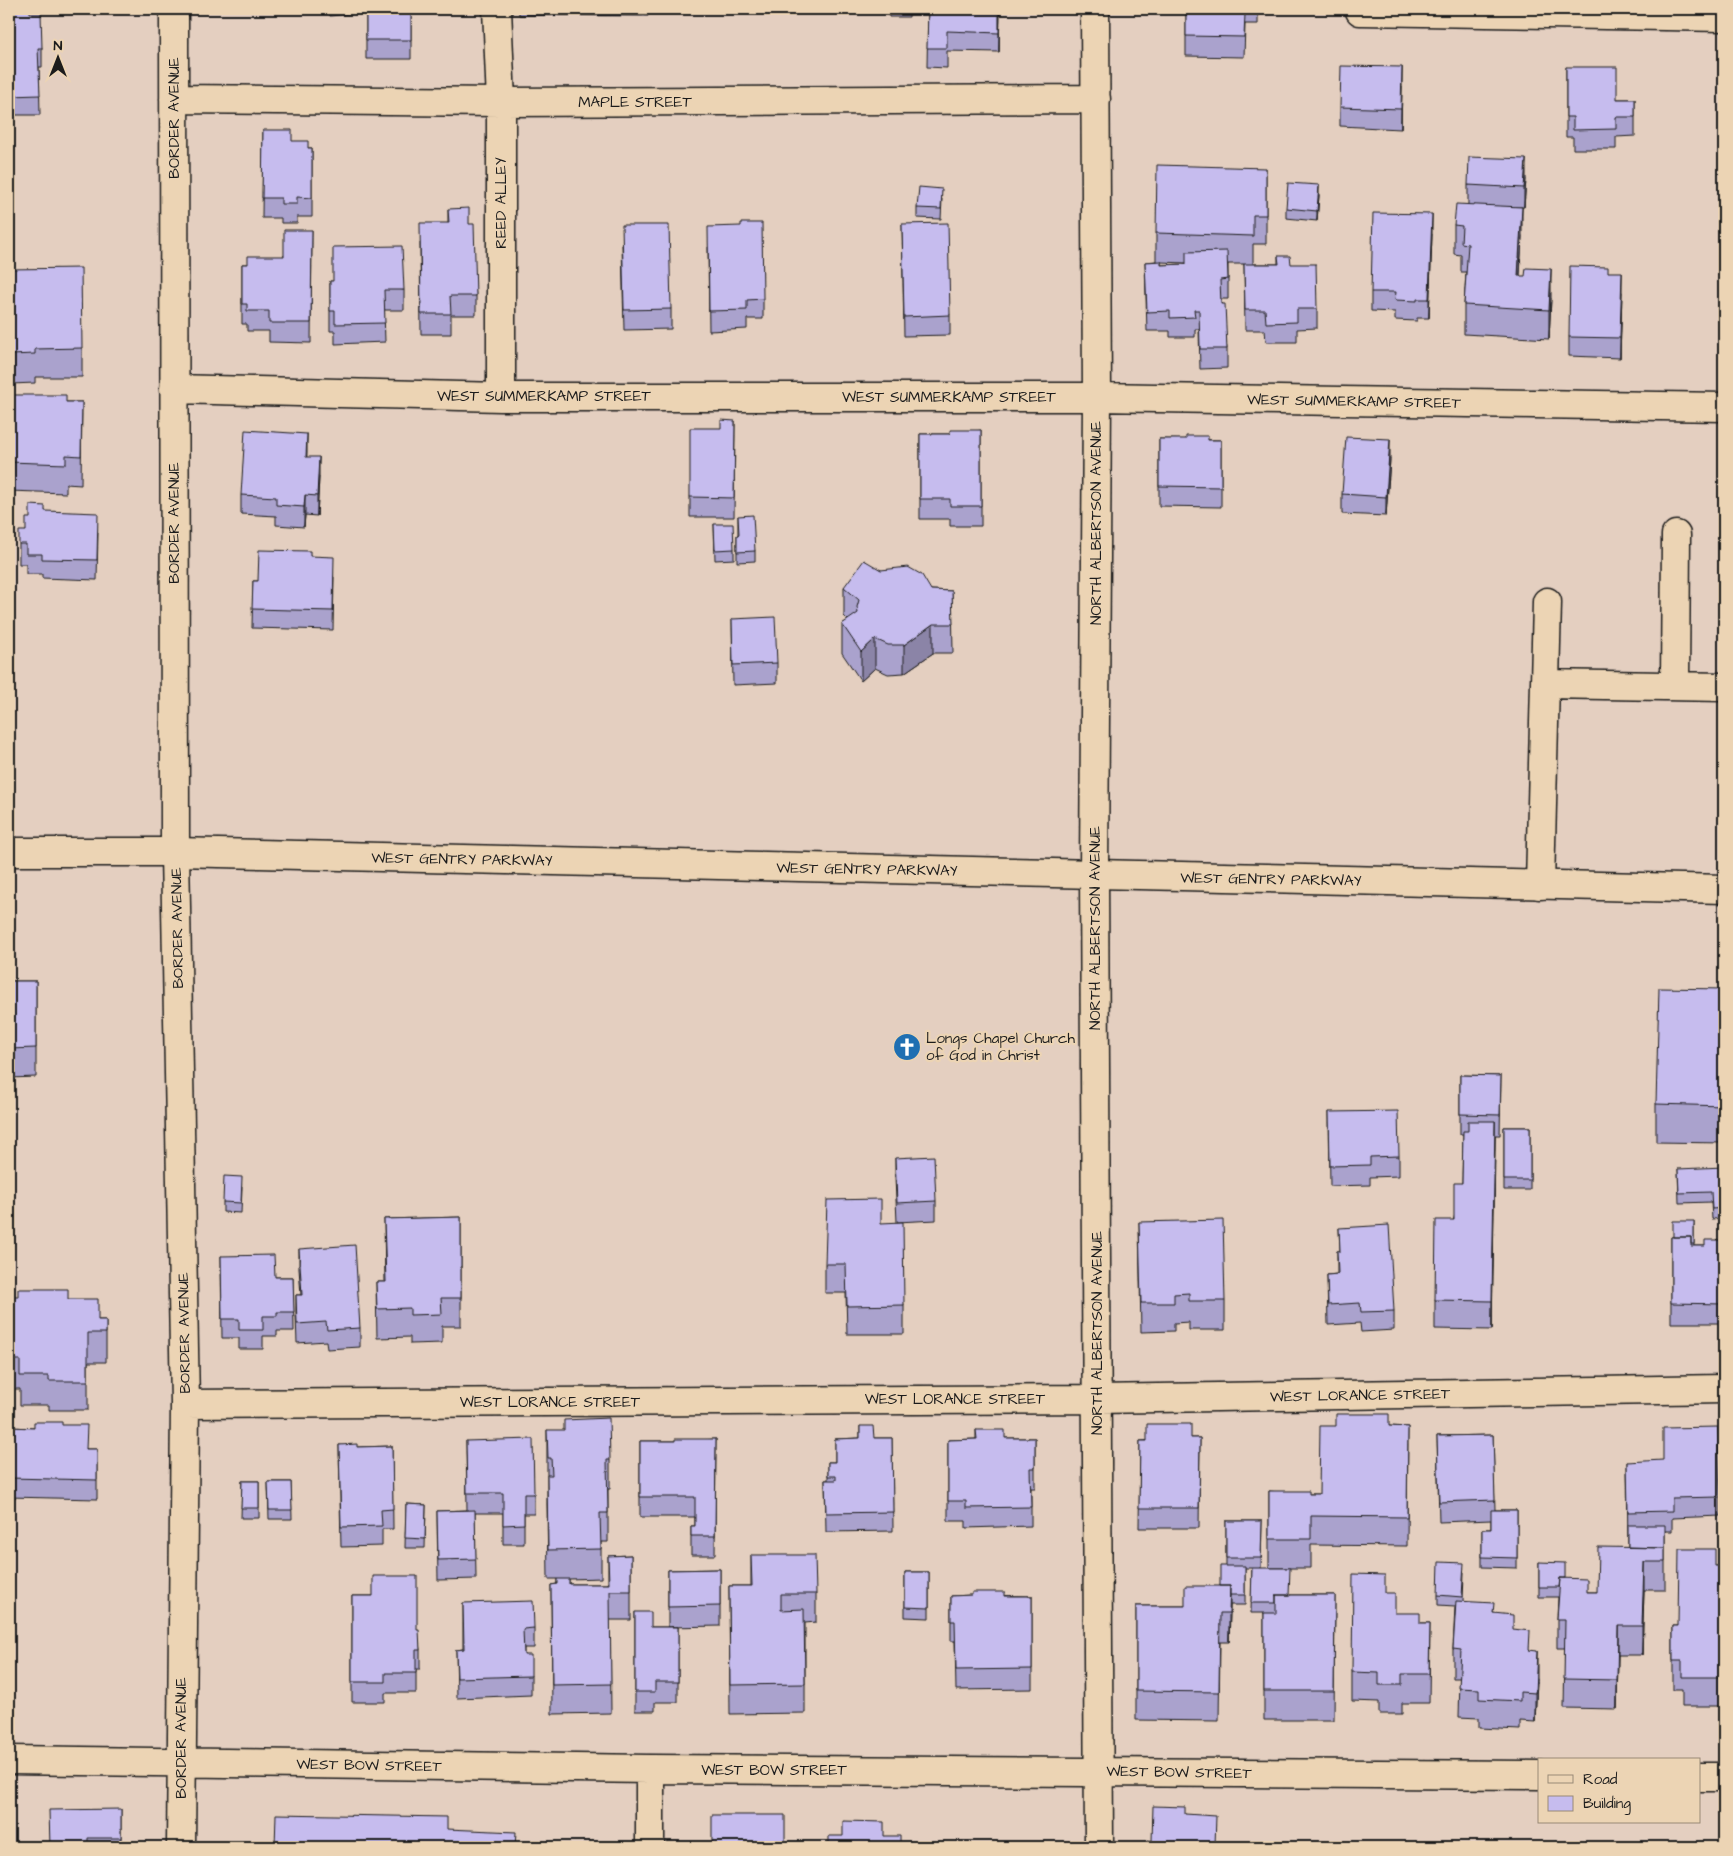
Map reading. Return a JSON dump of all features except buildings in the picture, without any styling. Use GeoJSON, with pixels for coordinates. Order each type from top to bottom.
{"type":"FeatureCollection","features":[{"type":"Feature","properties":{"kind":"street","name":"BORDER AVENUE"},"geometry":{"type":"LineString","coordinates":[[174,9],[175,852],[185,1404],[180,1762],[181,1847]]}},
{"type":"Feature","properties":{"kind":"street","name":"REED ALLEY"},"geometry":{"type":"LineString","coordinates":[[497,9],[501,102],[501,397]]}},
{"type":"Feature","properties":{"kind":"street","name":"NORTH ALBERTSON AVENUE"},"geometry":{"type":"LineString","coordinates":[[1095,9],[1097,397],[1094,874],[1099,1847]]}},
{"type":"Feature","properties":{"kind":"street"},"geometry":{"type":"LineString","coordinates":[[1360,10],[1724,17]]}},
{"type":"Feature","properties":{"kind":"street","name":"MAPLE STREET"},"geometry":{"type":"LineString","coordinates":[[174,99],[501,102],[1096,99]]}},
{"type":"Feature","properties":{"kind":"street","name":"WEST SUMMERKAMP STREET"},"geometry":{"type":"LineString","coordinates":[[174,389],[501,397],[1097,397],[1724,407]]}},
{"type":"Feature","properties":{"kind":"street"},"geometry":{"type":"LineString","coordinates":[[1675,686],[1676,535]]}},
{"type":"Feature","properties":{"kind":"street"},"geometry":{"type":"LineString","coordinates":[[1540,885],[1547,602]]}},
{"type":"Feature","properties":{"kind":"street"},"geometry":{"type":"LineString","coordinates":[[1545,684],[1724,687]]}},
{"type":"Feature","properties":{"kind":"street","name":"WEST GENTRY PARKWAY"},"geometry":{"type":"LineString","coordinates":[[9,852],[175,852],[1724,889]]}},
{"type":"Feature","properties":{"kind":"street","name":"WEST LORANCE STREET"},"geometry":{"type":"LineString","coordinates":[[185,1404],[1097,1399],[1724,1389]]}},
{"type":"Feature","properties":{"kind":"street","name":"WEST BOW STREET"},"geometry":{"type":"LineString","coordinates":[[9,1760],[650,1769],[1538,1775]]}},
{"type":"Feature","properties":{"kind":"street"},"geometry":{"type":"LineString","coordinates":[[650,1769],[650,1847]]}},
{"type":"Feature","properties":{"kind":"street"},"geometry":{"type":"LineString","coordinates":[[1700,1777],[1724,1777]]}},
{"type":"Feature","properties":{"kind":"place","name":"Longs Chapel Church of God in Christ"},"geometry":{"type":"Point","coordinates":[907,1047]}}]}
